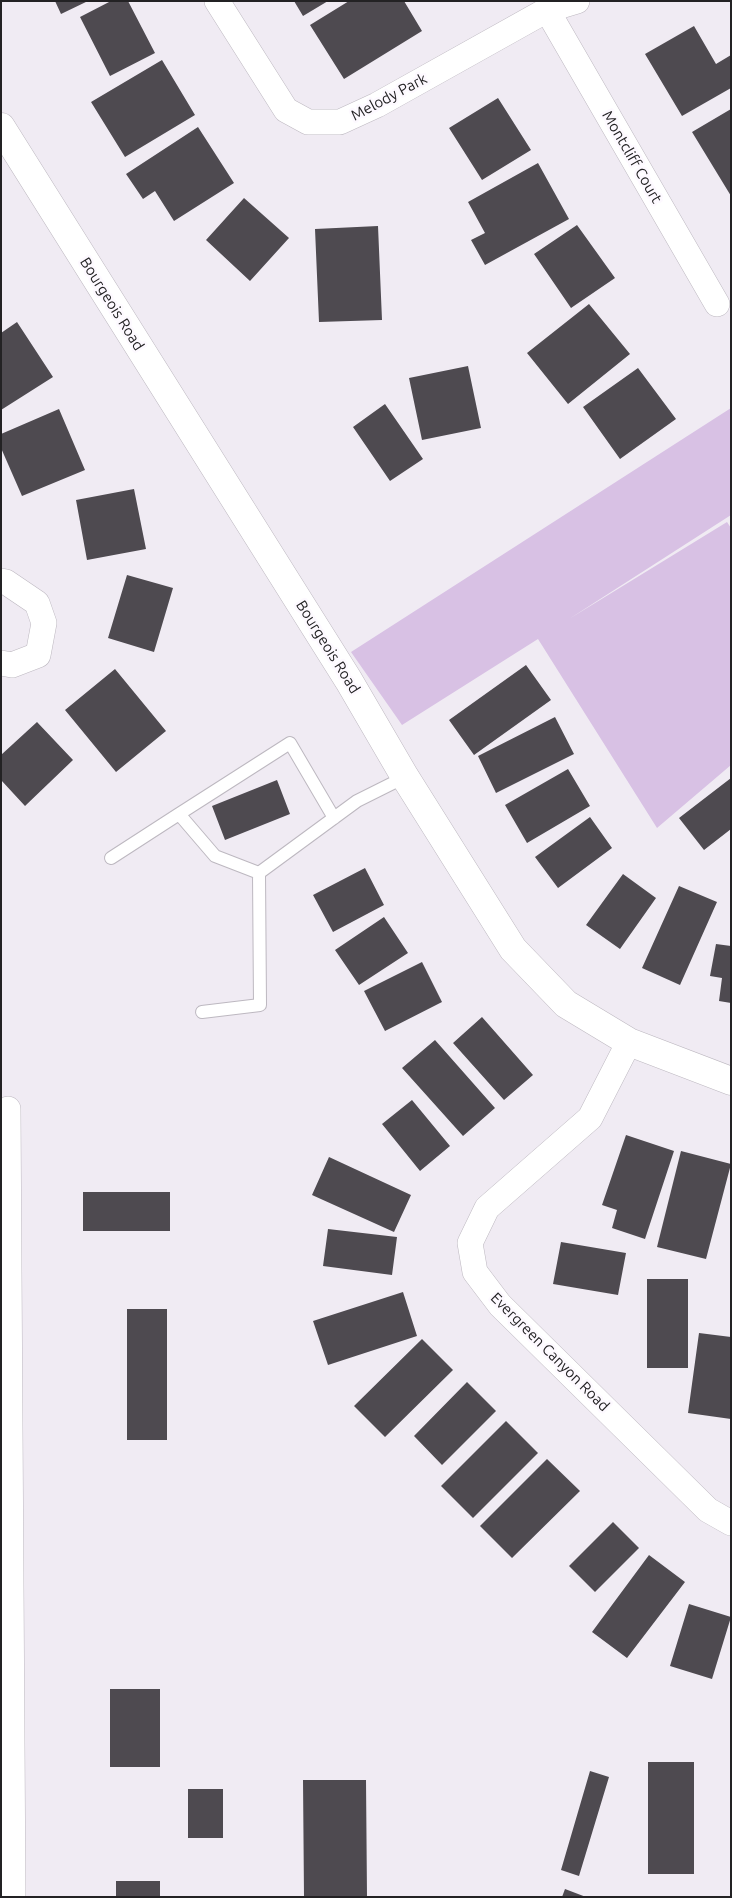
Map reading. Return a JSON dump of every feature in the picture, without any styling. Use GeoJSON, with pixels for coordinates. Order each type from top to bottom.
{"type":"FeatureCollection","features":[{"type":"Feature","properties":{"kind":"street","name":"Melody Park"},"geometry":{"type":"LineString","coordinates":[[217,1],[286,110],[308,122],[340,122],[376,105],[547,10],[576,1]]}},
{"type":"Feature","properties":{"kind":"street","name":"Montcliff Court"},"geometry":{"type":"LineString","coordinates":[[547,10],[716,304]]}},
{"type":"Feature","properties":{"kind":"street","name":"Bourgeois Road"},"geometry":{"type":"LineString","coordinates":[[1,127],[349,681],[405,777],[513,949],[566,1004],[629,1042],[731,1081]]}},
{"type":"Feature","properties":{"kind":"street"},"geometry":{"type":"LineString","coordinates":[[1,581],[6,582],[37,603],[44,623],[38,655],[12,665],[1,663]]}},
{"type":"Feature","properties":{"kind":"street","name":"Evergreen Canyon Road"},"geometry":{"type":"LineString","coordinates":[[629,1042],[590,1118],[487,1208],[470,1243],[475,1272],[500,1305],[708,1510],[731,1523]]}},
{"type":"Feature","properties":{"kind":"street"},"geometry":{"type":"LineString","coordinates":[[8,1109],[13,1897]]}},
{"type":"Feature","properties":{"kind":"lane"},"geometry":{"type":"LineString","coordinates":[[111,858],[290,743],[334,818]]}},
{"type":"Feature","properties":{"kind":"lane"},"geometry":{"type":"LineString","coordinates":[[259,873],[357,801],[405,777]]}},
{"type":"Feature","properties":{"kind":"lane"},"geometry":{"type":"LineString","coordinates":[[179,814],[215,856],[259,873]]}},
{"type":"Feature","properties":{"kind":"lane"},"geometry":{"type":"LineString","coordinates":[[202,1012],[260,1005],[259,873]]}},
{"type":"Feature","properties":{"kind":"shaded area"},"geometry":{"type":"Polygon","coordinates":[[[731,408],[731,515],[569,619],[727,522],[731,528],[731,765],[657,828],[538,639],[402,725],[351,652],[731,408]]]}},
{"type":"Feature","properties":{"kind":"building"},"geometry":{"type":"Polygon","coordinates":[[[55,1],[88,1],[61,14],[55,1]]]}},
{"type":"Feature","properties":{"kind":"building"},"geometry":{"type":"Polygon","coordinates":[[[111,1],[128,1],[155,53],[110,76],[80,17],[111,1]]]}},
{"type":"Feature","properties":{"kind":"building"},"geometry":{"type":"Polygon","coordinates":[[[294,1],[328,1],[303,16],[294,1]]]}},
{"type":"Feature","properties":{"kind":"building"},"geometry":{"type":"Polygon","coordinates":[[[349,1],[404,1],[422,31],[344,79],[310,25],[349,1]]]}},
{"type":"Feature","properties":{"kind":"building"},"geometry":{"type":"Polygon","coordinates":[[[694,26],[716,64],[731,55],[731,88],[682,116],[645,54],[694,26]]]}},
{"type":"Feature","properties":{"kind":"building"},"geometry":{"type":"Polygon","coordinates":[[[162,60],[195,115],[125,157],[91,102],[162,60]]]}},
{"type":"Feature","properties":{"kind":"building"},"geometry":{"type":"Polygon","coordinates":[[[498,98],[531,150],[482,180],[449,128],[498,98]]]}},
{"type":"Feature","properties":{"kind":"building"},"geometry":{"type":"Polygon","coordinates":[[[731,109],[731,196],[692,132],[731,109]]]}},
{"type":"Feature","properties":{"kind":"building"},"geometry":{"type":"Polygon","coordinates":[[[198,127],[234,183],[174,221],[155,191],[143,199],[126,174],[198,127]]]}},
{"type":"Feature","properties":{"kind":"building"},"geometry":{"type":"Polygon","coordinates":[[[538,163],[569,219],[485,265],[471,240],[485,233],[468,202],[538,163]]]}},
{"type":"Feature","properties":{"kind":"building"},"geometry":{"type":"Polygon","coordinates":[[[244,198],[289,238],[250,281],[206,240],[244,198]]]}},
{"type":"Feature","properties":{"kind":"building"},"geometry":{"type":"Polygon","coordinates":[[[577,225],[615,278],[571,308],[534,254],[577,225]]]}},
{"type":"Feature","properties":{"kind":"building"},"geometry":{"type":"Polygon","coordinates":[[[378,226],[382,320],[319,322],[315,229],[378,226]]]}},
{"type":"Feature","properties":{"kind":"building"},"geometry":{"type":"Polygon","coordinates":[[[589,304],[630,354],[568,404],[527,353],[589,304]]]}},
{"type":"Feature","properties":{"kind":"building"},"geometry":{"type":"Polygon","coordinates":[[[17,322],[53,377],[1,410],[1,333],[17,322]]]}},
{"type":"Feature","properties":{"kind":"building"},"geometry":{"type":"Polygon","coordinates":[[[468,366],[481,428],[422,440],[409,378],[468,366]]]}},
{"type":"Feature","properties":{"kind":"building"},"geometry":{"type":"Polygon","coordinates":[[[638,368],[676,419],[620,459],[583,407],[638,368]]]}},
{"type":"Feature","properties":{"kind":"building"},"geometry":{"type":"Polygon","coordinates":[[[385,404],[423,459],[390,481],[353,427],[385,404]]]}},
{"type":"Feature","properties":{"kind":"building"},"geometry":{"type":"Polygon","coordinates":[[[59,409],[85,470],[22,496],[1,448],[1,434],[59,409]]]}},
{"type":"Feature","properties":{"kind":"building"},"geometry":{"type":"Polygon","coordinates":[[[134,489],[146,549],[87,560],[76,500],[134,489]]]}},
{"type":"Feature","properties":{"kind":"building"},"geometry":{"type":"Polygon","coordinates":[[[127,575],[173,588],[154,652],[108,638],[127,575]]]}},
{"type":"Feature","properties":{"kind":"building"},"geometry":{"type":"Polygon","coordinates":[[[526,665],[551,700],[474,755],[449,720],[526,665]]]}},
{"type":"Feature","properties":{"kind":"building"},"geometry":{"type":"Polygon","coordinates":[[[115,669],[166,731],[116,772],[65,710],[115,669]]]}},
{"type":"Feature","properties":{"kind":"building"},"geometry":{"type":"Polygon","coordinates":[[[555,717],[574,754],[496,793],[478,756],[555,717]]]}},
{"type":"Feature","properties":{"kind":"building"},"geometry":{"type":"Polygon","coordinates":[[[37,722],[73,760],[25,806],[1,780],[1,755],[37,722]]]}},
{"type":"Feature","properties":{"kind":"building"},"geometry":{"type":"Polygon","coordinates":[[[568,769],[590,806],[527,843],[505,805],[568,769]]]}},
{"type":"Feature","properties":{"kind":"building"},"geometry":{"type":"Polygon","coordinates":[[[731,778],[731,829],[704,850],[679,818],[731,778]]]}},
{"type":"Feature","properties":{"kind":"building"},"geometry":{"type":"Polygon","coordinates":[[[277,780],[290,814],[225,840],[212,806],[277,780]]]}},
{"type":"Feature","properties":{"kind":"building"},"geometry":{"type":"Polygon","coordinates":[[[590,817],[612,848],[558,888],[535,857],[590,817]]]}},
{"type":"Feature","properties":{"kind":"building"},"geometry":{"type":"Polygon","coordinates":[[[365,868],[384,905],[333,932],[313,895],[365,868]]]}},
{"type":"Feature","properties":{"kind":"building"},"geometry":{"type":"Polygon","coordinates":[[[623,874],[656,898],[620,949],[586,925],[623,874]]]}},
{"type":"Feature","properties":{"kind":"building"},"geometry":{"type":"Polygon","coordinates":[[[679,886],[717,902],[680,985],[642,968],[679,886]]]}},
{"type":"Feature","properties":{"kind":"building"},"geometry":{"type":"Polygon","coordinates":[[[384,917],[408,953],[359,985],[335,950],[384,917]]]}},
{"type":"Feature","properties":{"kind":"building"},"geometry":{"type":"Polygon","coordinates":[[[716,944],[731,946],[731,1003],[719,1001],[722,978],[710,976],[716,944]]]}},
{"type":"Feature","properties":{"kind":"building"},"geometry":{"type":"Polygon","coordinates":[[[422,962],[442,1002],[385,1031],[364,991],[422,962]]]}},
{"type":"Feature","properties":{"kind":"building"},"geometry":{"type":"Polygon","coordinates":[[[482,1017],[533,1075],[504,1100],[453,1043],[482,1017]]]}},
{"type":"Feature","properties":{"kind":"building"},"geometry":{"type":"Polygon","coordinates":[[[435,1040],[495,1108],[463,1136],[402,1068],[435,1040]]]}},
{"type":"Feature","properties":{"kind":"building"},"geometry":{"type":"Polygon","coordinates":[[[412,1100],[450,1146],[420,1171],[382,1124],[412,1100]]]}},
{"type":"Feature","properties":{"kind":"building"},"geometry":{"type":"Polygon","coordinates":[[[626,1135],[674,1151],[645,1239],[612,1228],[617,1210],[602,1205],[626,1135]]]}},
{"type":"Feature","properties":{"kind":"building"},"geometry":{"type":"Polygon","coordinates":[[[681,1151],[731,1164],[706,1259],[657,1247],[681,1151]]]}},
{"type":"Feature","properties":{"kind":"building"},"geometry":{"type":"Polygon","coordinates":[[[329,1157],[411,1195],[394,1232],[312,1195],[329,1157]]]}},
{"type":"Feature","properties":{"kind":"building"},"geometry":{"type":"Polygon","coordinates":[[[83,1192],[170,1192],[170,1231],[83,1231],[83,1192]]]}},
{"type":"Feature","properties":{"kind":"building"},"geometry":{"type":"Polygon","coordinates":[[[328,1229],[397,1237],[392,1275],[323,1266],[328,1229]]]}},
{"type":"Feature","properties":{"kind":"building"},"geometry":{"type":"Polygon","coordinates":[[[561,1242],[626,1253],[618,1295],[553,1284],[561,1242]]]}},
{"type":"Feature","properties":{"kind":"building"},"geometry":{"type":"Polygon","coordinates":[[[647,1279],[688,1279],[688,1368],[647,1368],[647,1279]]]}},
{"type":"Feature","properties":{"kind":"building"},"geometry":{"type":"Polygon","coordinates":[[[403,1292],[417,1336],[328,1365],[313,1321],[403,1292]]]}},
{"type":"Feature","properties":{"kind":"building"},"geometry":{"type":"Polygon","coordinates":[[[127,1309],[167,1309],[167,1440],[127,1440],[127,1309]]]}},
{"type":"Feature","properties":{"kind":"building"},"geometry":{"type":"Polygon","coordinates":[[[699,1333],[731,1337],[731,1419],[688,1413],[699,1333]]]}},
{"type":"Feature","properties":{"kind":"building"},"geometry":{"type":"Polygon","coordinates":[[[422,1339],[453,1370],[385,1437],[354,1406],[422,1339]]]}},
{"type":"Feature","properties":{"kind":"building"},"geometry":{"type":"Polygon","coordinates":[[[467,1382],[496,1411],[442,1465],[414,1436],[467,1382]]]}},
{"type":"Feature","properties":{"kind":"building"},"geometry":{"type":"Polygon","coordinates":[[[506,1421],[538,1453],[473,1518],[441,1486],[506,1421]]]}},
{"type":"Feature","properties":{"kind":"building"},"geometry":{"type":"Polygon","coordinates":[[[547,1459],[580,1491],[512,1558],[480,1526],[547,1459]]]}},
{"type":"Feature","properties":{"kind":"building"},"geometry":{"type":"Polygon","coordinates":[[[613,1522],[639,1548],[595,1592],[569,1566],[613,1522]]]}},
{"type":"Feature","properties":{"kind":"building"},"geometry":{"type":"Polygon","coordinates":[[[649,1555],[685,1582],[627,1658],[592,1632],[649,1555]]]}},
{"type":"Feature","properties":{"kind":"building"},"geometry":{"type":"Polygon","coordinates":[[[689,1604],[731,1617],[712,1679],[670,1666],[689,1604]]]}},
{"type":"Feature","properties":{"kind":"building"},"geometry":{"type":"Polygon","coordinates":[[[110,1689],[160,1689],[160,1767],[110,1767],[110,1689]]]}},
{"type":"Feature","properties":{"kind":"building"},"geometry":{"type":"Polygon","coordinates":[[[648,1762],[694,1762],[694,1874],[648,1874],[648,1762]]]}},
{"type":"Feature","properties":{"kind":"building"},"geometry":{"type":"Polygon","coordinates":[[[590,1771],[609,1777],[579,1876],[561,1870],[590,1771]]]}},
{"type":"Feature","properties":{"kind":"building"},"geometry":{"type":"Polygon","coordinates":[[[303,1780],[366,1780],[367,1897],[304,1897],[303,1780]]]}},
{"type":"Feature","properties":{"kind":"building"},"geometry":{"type":"Polygon","coordinates":[[[188,1789],[223,1789],[223,1838],[188,1838],[188,1789]]]}},
{"type":"Feature","properties":{"kind":"building"},"geometry":{"type":"Polygon","coordinates":[[[116,1881],[160,1881],[160,1897],[116,1897],[116,1881]]]}},
{"type":"Feature","properties":{"kind":"building"},"geometry":{"type":"Polygon","coordinates":[[[565,1889],[586,1897],[562,1897],[565,1889]]]}}]}
